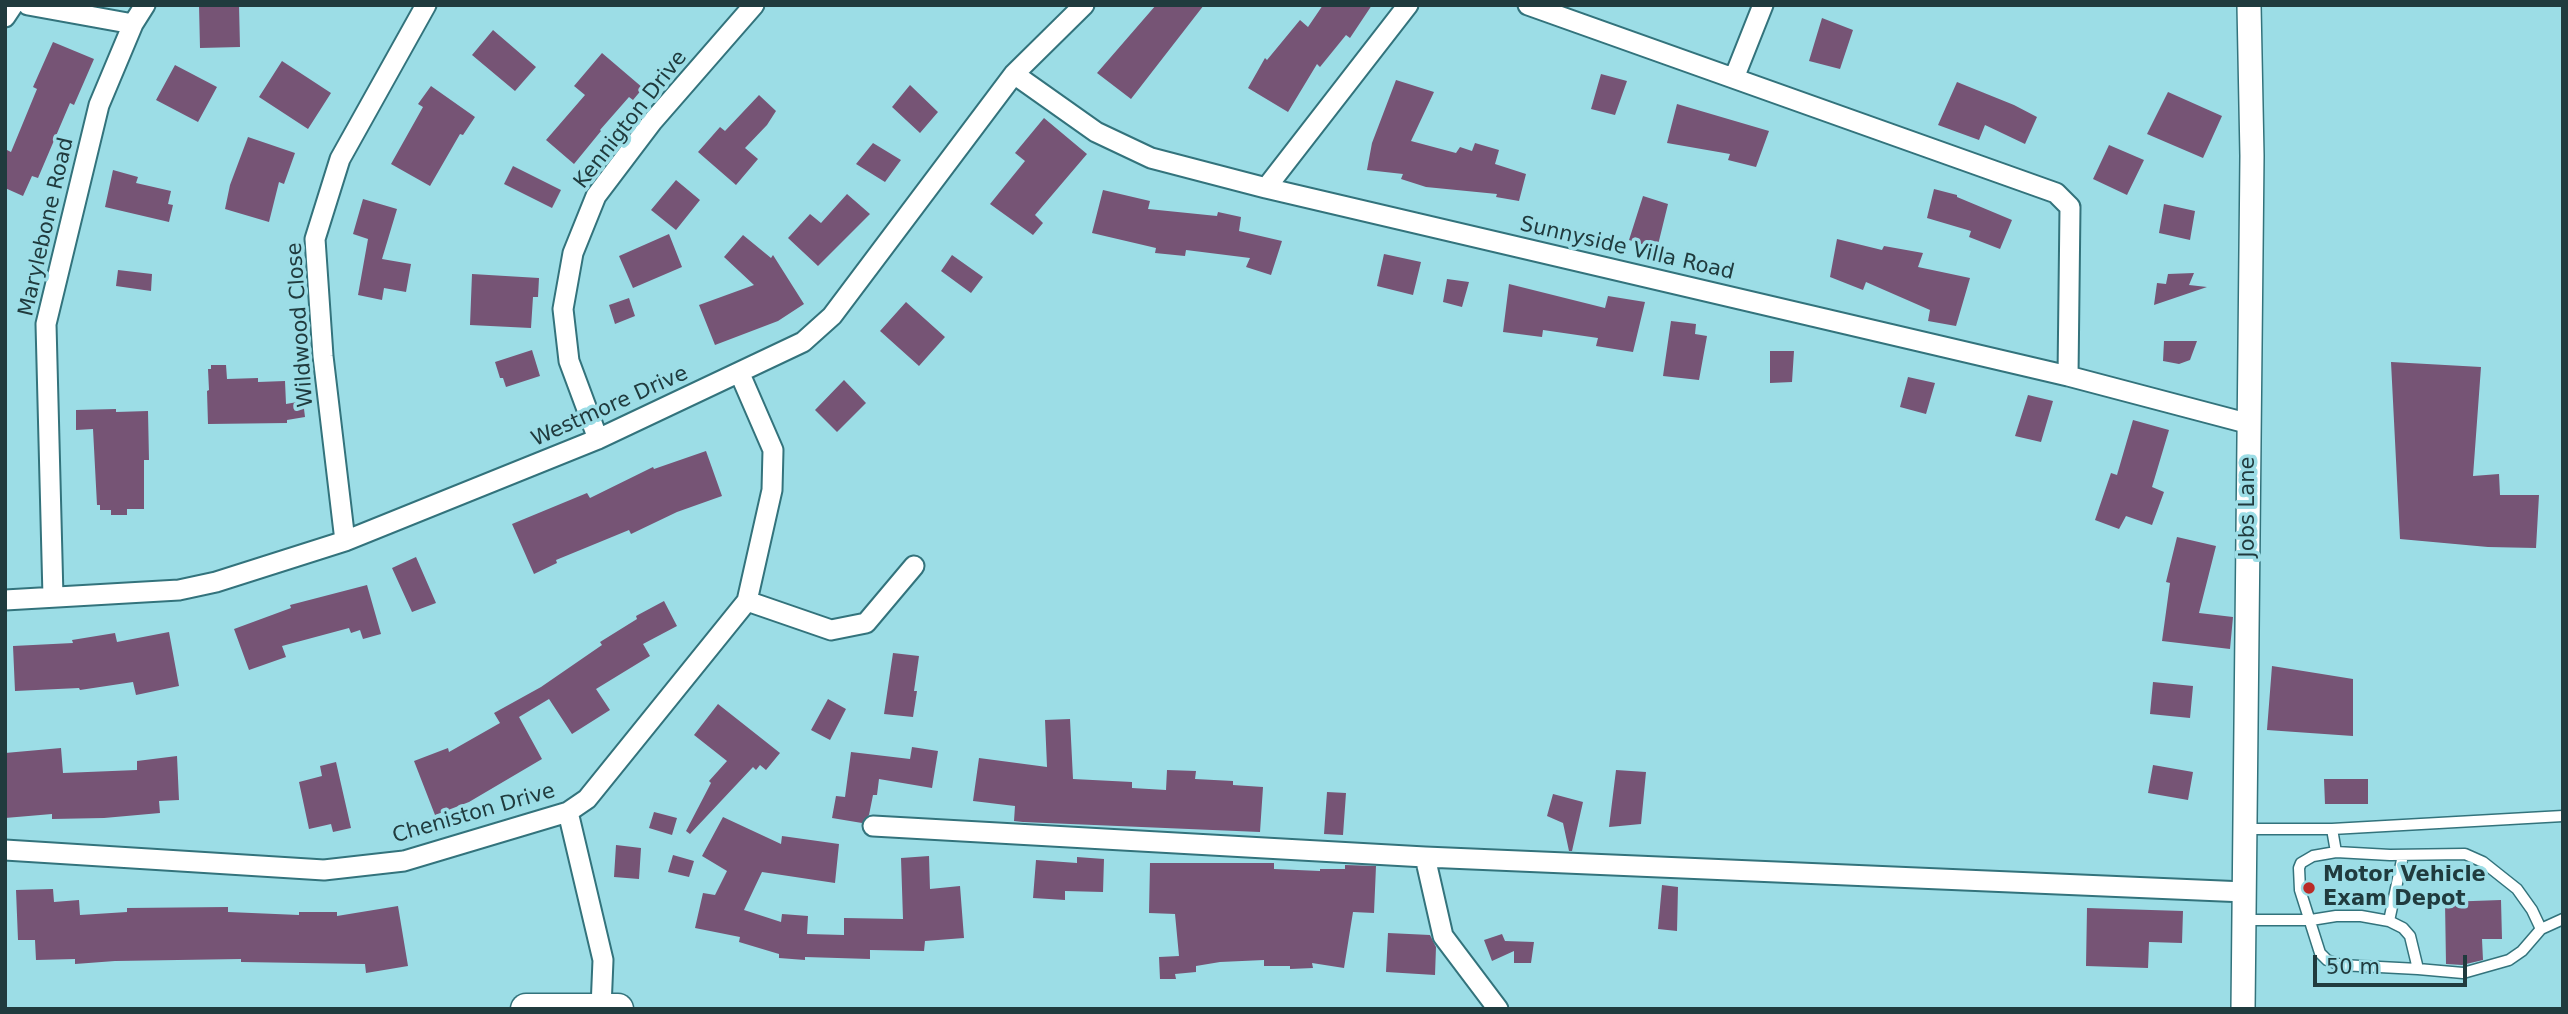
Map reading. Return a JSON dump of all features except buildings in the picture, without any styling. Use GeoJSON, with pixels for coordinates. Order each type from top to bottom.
{"type":"FeatureCollection","features":[{"type":"Feature","properties":{"kind":"main road"},"geometry":{"type":"LineString","coordinates":[[526,1009],[618,1009]]}},
{"type":"Feature","properties":{"kind":"street"},"geometry":{"type":"LineString","coordinates":[[5,16],[13,5]]}},
{"type":"Feature","properties":{"kind":"street"},"geometry":{"type":"LineString","coordinates":[[28,5],[133,24]]}},
{"type":"Feature","properties":{"kind":"street","name":"Marylebone Road"},"geometry":{"type":"LineString","coordinates":[[53,597],[46,324],[100,104],[133,24],[145,5]]}},
{"type":"Feature","properties":{"kind":"street","name":"Wildwood Close"},"geometry":{"type":"LineString","coordinates":[[345,541],[323,356],[314,239],[340,159],[426,5]]}},
{"type":"Feature","properties":{"kind":"street","name":"Kennigton Drive"},"geometry":{"type":"LineString","coordinates":[[598,439],[569,361],[563,309],[573,253],[596,196],[652,122],[754,5]]}},
{"type":"Feature","properties":{"kind":"street","name":"Westmore Drive"},"geometry":{"type":"LineString","coordinates":[[5,600],[179,590],[216,582],[345,541],[598,439],[803,342],[832,316],[1014,74],[1084,5]]}},
{"type":"Feature","properties":{"kind":"street"},"geometry":{"type":"LineString","coordinates":[[1266,188],[1408,5]]}},
{"type":"Feature","properties":{"kind":"street"},"geometry":{"type":"LineString","coordinates":[[1528,5],[2056,193],[2070,207],[2068,376]]}},
{"type":"Feature","properties":{"kind":"street"},"geometry":{"type":"LineString","coordinates":[[1734,78],[1763,5]]}},
{"type":"Feature","properties":{"kind":"street","name":"Jobs Lane"},"geometry":{"type":"LineString","coordinates":[[2244,1009],[2252,156],[2249,5]]}},
{"type":"Feature","properties":{"kind":"street","name":"Sunnyside Villa Road"},"geometry":{"type":"LineString","coordinates":[[1014,74],[1096,132],[1151,158],[1266,188],[2068,376],[2249,424]]}},
{"type":"Feature","properties":{"kind":"street","name":"Cheniston Drive"},"geometry":{"type":"LineString","coordinates":[[5,850],[324,870],[404,861],[568,812],[587,799],[747,601],[772,490],[773,450],[740,374]]}},
{"type":"Feature","properties":{"kind":"street"},"geometry":{"type":"LineString","coordinates":[[747,601],[831,630],[866,623],[914,566]]}},
{"type":"Feature","properties":{"kind":"street"},"geometry":{"type":"LineString","coordinates":[[568,812],[603,960],[601,1008]]}},
{"type":"Feature","properties":{"kind":"street"},"geometry":{"type":"LineString","coordinates":[[873,826],[1425,856],[2245,892]]}},
{"type":"Feature","properties":{"kind":"street"},"geometry":{"type":"LineString","coordinates":[[1425,856],[1443,936],[1498,1009]]}},
{"type":"Feature","properties":{"kind":"lane"},"geometry":{"type":"LineString","coordinates":[[2246,829],[2332,829],[2563,816]]}},
{"type":"Feature","properties":{"kind":"lane"},"geometry":{"type":"LineString","coordinates":[[2332,829],[2336,852]]}},
{"type":"Feature","properties":{"kind":"lane"},"geometry":{"type":"LineString","coordinates":[[2541,929],[2517,889],[2483,862],[2465,854],[2336,852],[2313,856],[2301,863],[2299,868],[2300,890],[2317,947],[2327,960],[2341,965],[2463,973],[2509,960],[2522,951],[2541,929],[2563,919]]}},
{"type":"Feature","properties":{"kind":"lane"},"geometry":{"type":"LineString","coordinates":[[2389,921],[2403,855]]}},
{"type":"Feature","properties":{"kind":"lane"},"geometry":{"type":"LineString","coordinates":[[2245,919],[2311,920],[2361,916],[2389,921],[2403,928],[2410,936],[2418,969]]}},
{"type":"Feature","properties":{"kind":"place","name":"Motor Vehicle Exam Depot"},"geometry":{"type":"Point","coordinates":[2309,888]}}]}
